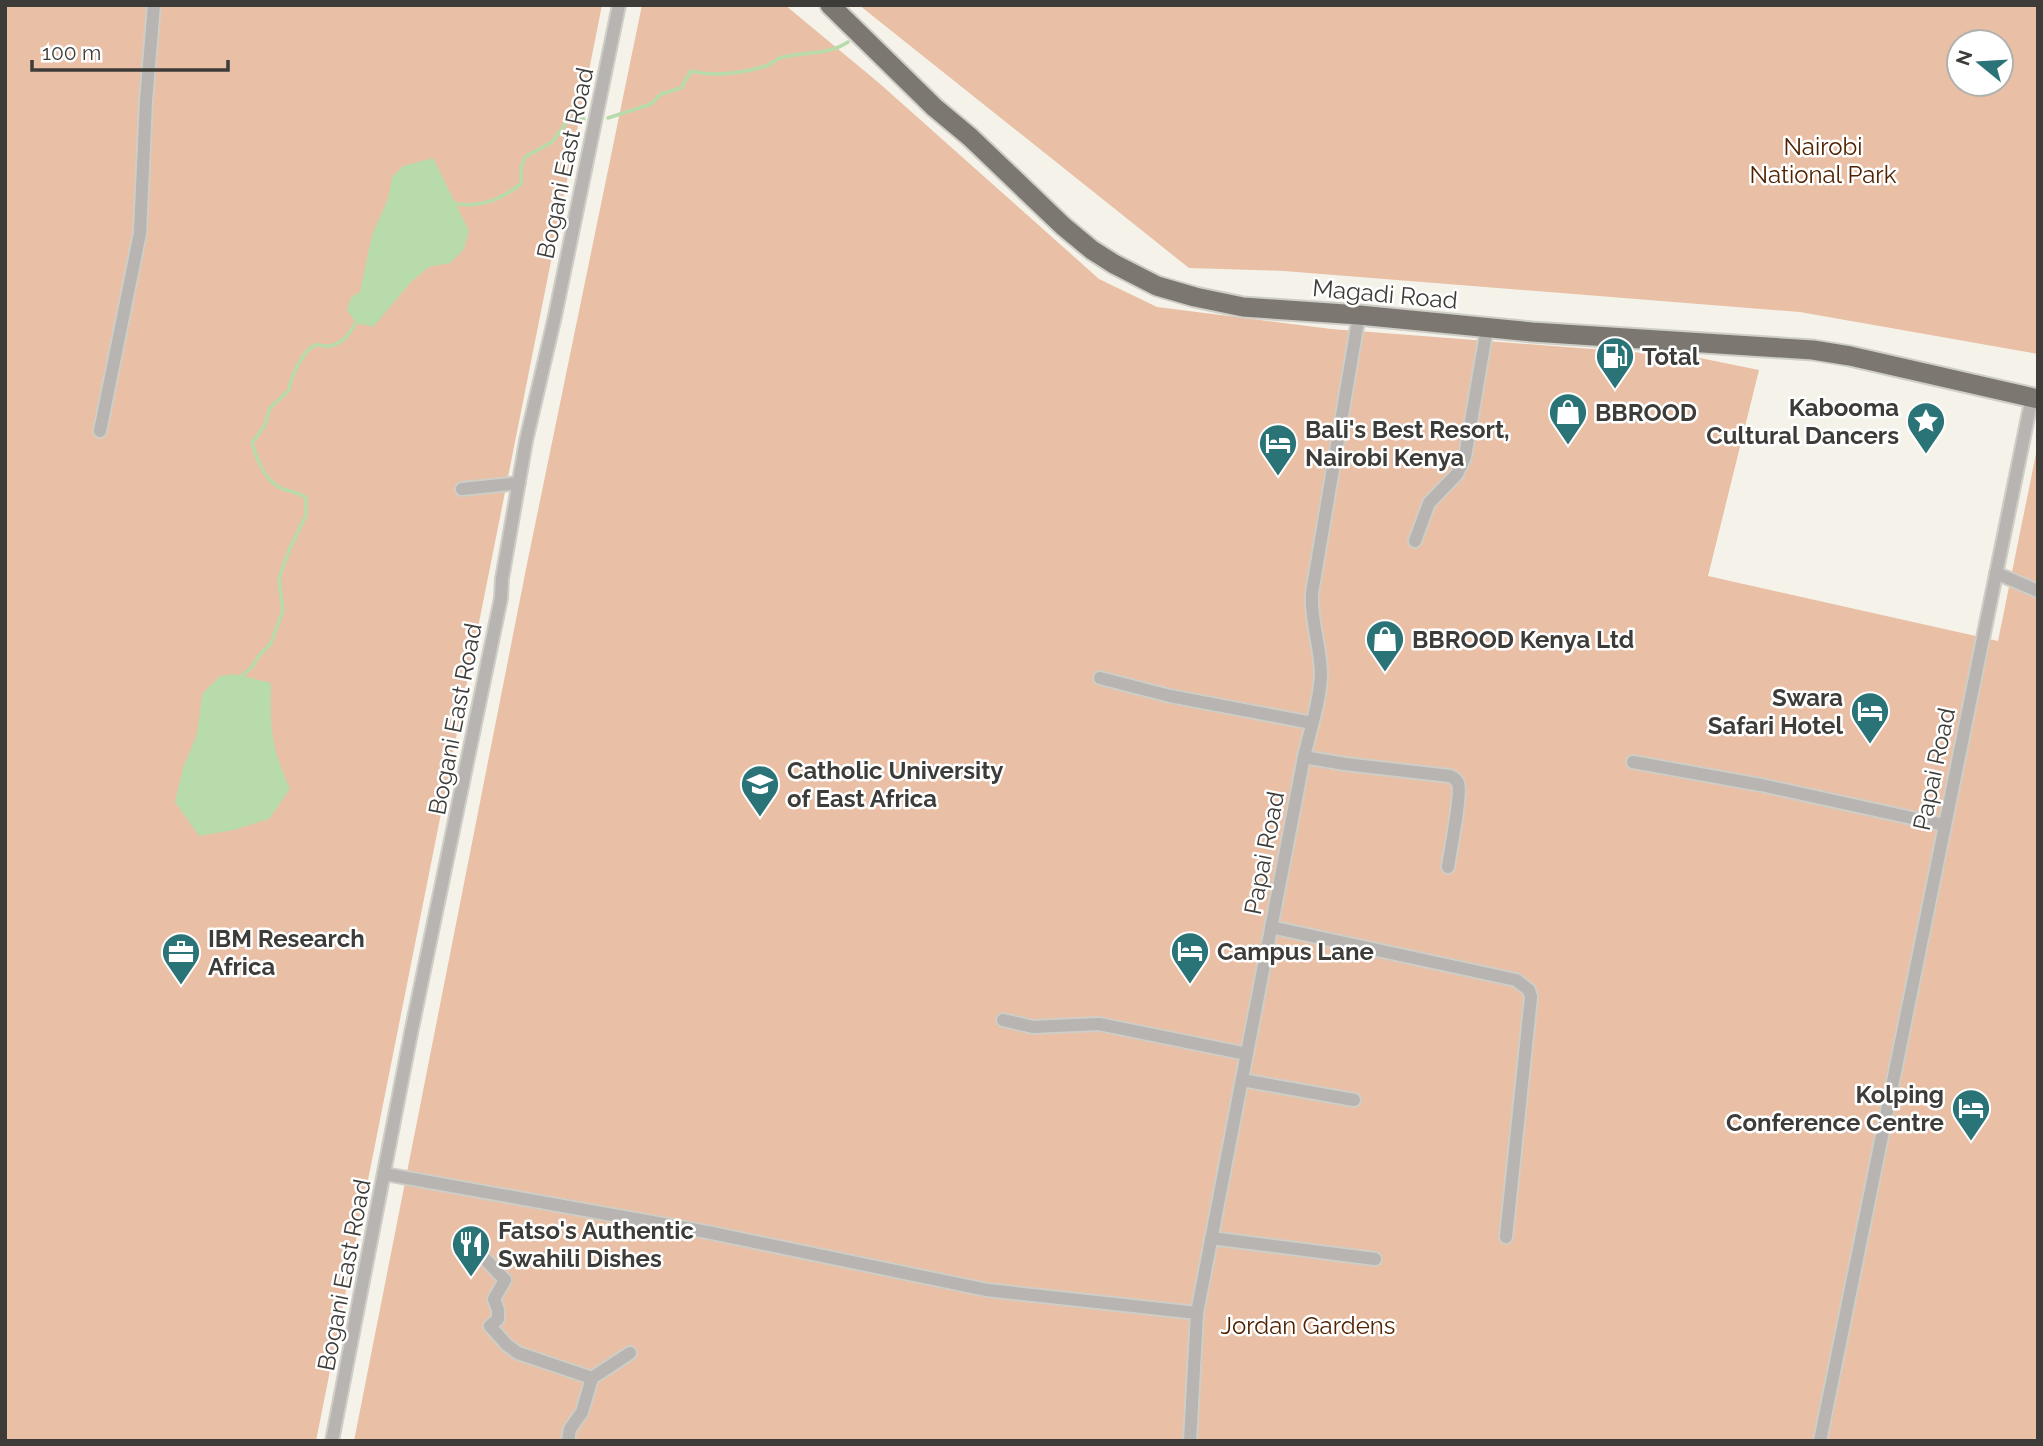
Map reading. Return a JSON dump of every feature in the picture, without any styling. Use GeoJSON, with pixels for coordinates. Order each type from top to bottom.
{"type":"FeatureCollection","features":[{"type":"Feature","properties":{"kind":"highway","name":"Magadi Road"},"geometry":{"type":"LineString","coordinates":[[831,5],[934,107],[970,137],[1063,226],[1114,264],[1157,286],[1243,307],[1487,328],[1813,350],[2035,398]]}},
{"type":"Feature","properties":{"kind":"street"},"geometry":{"type":"LineString","coordinates":[[100,431],[140,233],[154,5]]}},
{"type":"Feature","properties":{"kind":"street","name":"Bogani East Road"},"geometry":{"type":"LineString","coordinates":[[332,1441],[386,1174],[409,1043],[501,598],[519,483],[619,5]]}},
{"type":"Feature","properties":{"kind":"street","name":"Papai Road"},"geometry":{"type":"LineString","coordinates":[[1190,1441],[1197,1313],[1304,757],[1320,689],[1320,651],[1311,605],[1312,593],[1359,315]]}},
{"type":"Feature","properties":{"kind":"street"},"geometry":{"type":"LineString","coordinates":[[1415,541],[1429,503],[1457,474],[1465,457],[1487,328]]}},
{"type":"Feature","properties":{"kind":"street","name":"Papai Road"},"geometry":{"type":"LineString","coordinates":[[1819,1441],[1996,573],[2035,398]]}},
{"type":"Feature","properties":{"kind":"street"},"geometry":{"type":"LineString","coordinates":[[463,489],[519,483]]}},
{"type":"Feature","properties":{"kind":"street"},"geometry":{"type":"LineString","coordinates":[[1996,573],[2038,591]]}},
{"type":"Feature","properties":{"kind":"street"},"geometry":{"type":"LineString","coordinates":[[1100,678],[1170,696],[1312,723]]}},
{"type":"Feature","properties":{"kind":"street"},"geometry":{"type":"LineString","coordinates":[[1304,757],[1450,776],[1457,780],[1458,794],[1448,867]]}},
{"type":"Feature","properties":{"kind":"street"},"geometry":{"type":"LineString","coordinates":[[1633,762],[1761,785],[1944,825]]}},
{"type":"Feature","properties":{"kind":"street"},"geometry":{"type":"LineString","coordinates":[[1271,927],[1516,980],[1529,990],[1531,997],[1506,1237]]}},
{"type":"Feature","properties":{"kind":"street"},"geometry":{"type":"LineString","coordinates":[[1003,1020],[1033,1027],[1099,1024],[1247,1054]]}},
{"type":"Feature","properties":{"kind":"street"},"geometry":{"type":"LineString","coordinates":[[1242,1080],[1354,1100]]}},
{"type":"Feature","properties":{"kind":"street"},"geometry":{"type":"LineString","coordinates":[[386,1174],[694,1230],[987,1290],[1197,1313]]}},
{"type":"Feature","properties":{"kind":"street"},"geometry":{"type":"LineString","coordinates":[[1211,1238],[1375,1259]]}},
{"type":"Feature","properties":{"kind":"street"},"geometry":{"type":"LineString","coordinates":[[485,1259],[505,1280],[494,1299],[498,1319],[491,1326],[507,1345],[518,1353],[592,1378]]}},
{"type":"Feature","properties":{"kind":"street"},"geometry":{"type":"LineString","coordinates":[[568,1441],[570,1429],[582,1412],[592,1378],[630,1353]]}},
{"type":"Feature","properties":{"kind":"green space"},"geometry":{"type":"Polygon","coordinates":[[[5,5],[602,5],[316,1441],[5,1441],[5,5]]]}},
{"type":"Feature","properties":{"kind":"green space","name":"Jordan Gardens"},"geometry":{"type":"Polygon","coordinates":[[[642,5],[785,5],[879,83],[1099,279],[1157,307],[1331,329],[1695,357],[1759,370],[1708,576],[1998,641],[2038,444],[2038,1441],[354,1441],[527,564],[642,5]]]}},
{"type":"Feature","properties":{"kind":"green space","name":"Nairobi National Park"},"geometry":{"type":"Polygon","coordinates":[[[859,5],[2038,5],[2038,354],[1800,312],[1284,271],[1189,268],[859,5]]]}},
{"type":"Feature","properties":{"kind":"shaded area"},"geometry":{"type":"Polygon","coordinates":[[[433,158],[469,231],[464,249],[450,263],[429,267],[411,282],[373,327],[356,323],[347,310],[351,297],[360,292],[372,235],[388,199],[392,177],[403,166],[433,158]]]}},
{"type":"Feature","properties":{"kind":"shaded area"},"geometry":{"type":"Polygon","coordinates":[[[235,674],[271,683],[273,737],[290,789],[269,819],[234,830],[199,836],[175,802],[183,768],[197,734],[202,694],[220,676],[235,674]]]}},
{"type":"Feature","properties":{"kind":"waterway"},"geometry":{"type":"LineString","coordinates":[[608,118],[651,104],[661,94],[681,88],[691,71],[719,74],[748,71],[766,66],[780,58],[832,49],[848,42]]}},
{"type":"Feature","properties":{"kind":"waterway"},"geometry":{"type":"LineString","coordinates":[[456,204],[482,203],[513,190],[521,184],[521,168],[525,157],[552,142],[569,119],[584,119]]}},
{"type":"Feature","properties":{"kind":"waterway"},"geometry":{"type":"LineString","coordinates":[[241,676],[271,643],[283,610],[279,578],[306,515],[306,498],[282,489],[269,479],[252,443],[265,425],[270,408],[289,390],[302,357],[316,345],[325,346],[340,342],[356,323]]}},
{"type":"Feature","properties":{"kind":"place","name":"Total"},"geometry":{"type":"Point","coordinates":[1615,390]}},
{"type":"Feature","properties":{"kind":"place","name":"BBROOD"},"geometry":{"type":"Point","coordinates":[1568,446]}},
{"type":"Feature","properties":{"kind":"place","name":"Kabooma Cultural Dancers"},"geometry":{"type":"Point","coordinates":[1926,455]}},
{"type":"Feature","properties":{"kind":"place","name":"Bali's Best Resort, Nairobi Kenya"},"geometry":{"type":"Point","coordinates":[1278,477]}},
{"type":"Feature","properties":{"kind":"place","name":"BBROOD Kenya Ltd"},"geometry":{"type":"Point","coordinates":[1385,673]}},
{"type":"Feature","properties":{"kind":"place","name":"Swara Safari Hotel"},"geometry":{"type":"Point","coordinates":[1870,745]}},
{"type":"Feature","properties":{"kind":"place","name":"Catholic University of East Africa"},"geometry":{"type":"Point","coordinates":[760,818]}},
{"type":"Feature","properties":{"kind":"place","name":"Campus Lane"},"geometry":{"type":"Point","coordinates":[1190,985]}},
{"type":"Feature","properties":{"kind":"place","name":"IBM Research Africa"},"geometry":{"type":"Point","coordinates":[181,986]}},
{"type":"Feature","properties":{"kind":"place","name":"Kolping Conference Centre"},"geometry":{"type":"Point","coordinates":[1971,1142]}},
{"type":"Feature","properties":{"kind":"place","name":"Fatso's Authentic Swahili Dishes"},"geometry":{"type":"Point","coordinates":[471,1278]}}]}
